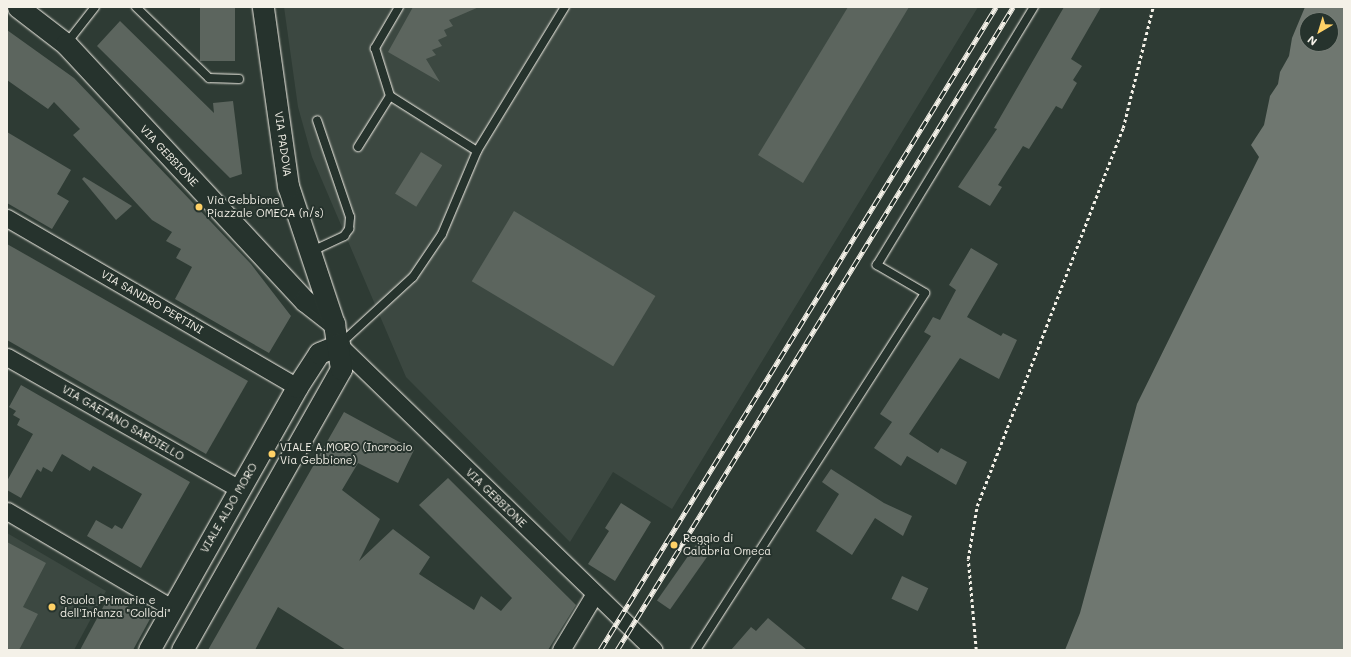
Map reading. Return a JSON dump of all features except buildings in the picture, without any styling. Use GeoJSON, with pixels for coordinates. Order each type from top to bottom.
{"type":"FeatureCollection","features":[{"type":"Feature","properties":{"kind":"street","name":"VIA GEBBIONE"},"geometry":{"type":"LineString","coordinates":[[18,7],[66,44],[305,301],[334,324]]}},
{"type":"Feature","properties":{"kind":"street","name":"VIA PADOVA"},"geometry":{"type":"LineString","coordinates":[[264,7],[288,186],[334,324],[339,345]]}},
{"type":"Feature","properties":{"kind":"street","name":"VIA SANDRO PERTINI"},"geometry":{"type":"LineString","coordinates":[[7,218],[297,387]]}},
{"type":"Feature","properties":{"kind":"street","name":"VIA GEBBIONE"},"geometry":{"type":"LineString","coordinates":[[339,345],[594,595],[654,650]]}},
{"type":"Feature","properties":{"kind":"street","name":"VIALE ALDO MORO"},"geometry":{"type":"LineString","coordinates":[[149,650],[297,387],[319,353],[339,345]]}},
{"type":"Feature","properties":{"kind":"street"},"geometry":{"type":"LineString","coordinates":[[182,650],[341,369],[339,345]]}},
{"type":"Feature","properties":{"kind":"street","name":"VIA GAETANO SARDIELLO"},"geometry":{"type":"LineString","coordinates":[[7,357],[239,489]]}},
{"type":"Feature","properties":{"kind":"street"},"geometry":{"type":"LineString","coordinates":[[7,511],[172,608]]}},
{"type":"Feature","properties":{"kind":"street"},"geometry":{"type":"LineString","coordinates":[[561,650],[594,595]]}},
{"type":"Feature","properties":{"kind":"lane"},"geometry":{"type":"LineString","coordinates":[[66,44],[95,7]]}},
{"type":"Feature","properties":{"kind":"lane"},"geometry":{"type":"LineString","coordinates":[[136,7],[209,78],[239,79]]}},
{"type":"Feature","properties":{"kind":"lane"},"geometry":{"type":"LineString","coordinates":[[399,7],[375,48],[390,96],[477,151]]}},
{"type":"Feature","properties":{"kind":"lane"},"geometry":{"type":"LineString","coordinates":[[339,345],[413,277],[442,234],[477,151],[565,7]]}},
{"type":"Feature","properties":{"kind":"lane"},"geometry":{"type":"LineString","coordinates":[[696,650],[925,293],[877,265],[1034,7]]}},
{"type":"Feature","properties":{"kind":"lane"},"geometry":{"type":"LineString","coordinates":[[358,147],[390,96]]}},
{"type":"Feature","properties":{"kind":"lane"},"geometry":{"type":"LineString","coordinates":[[310,253],[344,236],[349,229],[350,217],[317,120]]}},
{"type":"Feature","properties":{"kind":"path"},"geometry":{"type":"LineString","coordinates":[[976,650],[968,559],[977,506],[1123,128],[1153,7]]}},
{"type":"Feature","properties":{"kind":"shaded area"},"geometry":{"type":"Polygon","coordinates":[[[284,7],[978,7],[672,509],[613,472],[570,542],[406,377],[312,157],[298,107],[284,7]]]}},
{"type":"Feature","properties":{"kind":"shaded area"},"geometry":{"type":"Polygon","coordinates":[[[1305,7],[1344,7],[1344,650],[1065,650],[1080,613],[1137,404],[1259,157],[1251,145],[1264,125],[1270,96],[1278,84],[1280,72],[1289,56],[1292,38],[1299,21],[1299,52],[1339,52],[1339,12],[1303,12],[1305,7]]]}},
{"type":"Feature","properties":{"kind":"shaded area","name":"Scuola Primaria e dell'Infanza \"Collodi\""},"geometry":{"type":"Polygon","coordinates":[[[7,533],[106,591],[74,650],[7,650],[7,533]]]}},
{"type":"Feature","properties":{"kind":"railway"},"geometry":{"type":"LineString","coordinates":[[600,650],[996,7]]}},
{"type":"Feature","properties":{"kind":"railway"},"geometry":{"type":"LineString","coordinates":[[617,650],[1013,7]]}},
{"type":"Feature","properties":{"kind":"place","name":"Via Gebbione Piazzale OMECA (n/s)"},"geometry":{"type":"Point","coordinates":[199,207]}},
{"type":"Feature","properties":{"kind":"place","name":"VIALE A.MORO (Incrocio Via Gebbione)"},"geometry":{"type":"Point","coordinates":[272,454]}},
{"type":"Feature","properties":{"kind":"place","name":"Reggio di Calabria Omeca"},"geometry":{"type":"Point","coordinates":[674,545]}},
{"type":"Feature","properties":{"kind":"place","name":"Scuola Primaria e dell'Infanza \"Collodi\""},"geometry":{"type":"Point","coordinates":[52,607]}}]}
